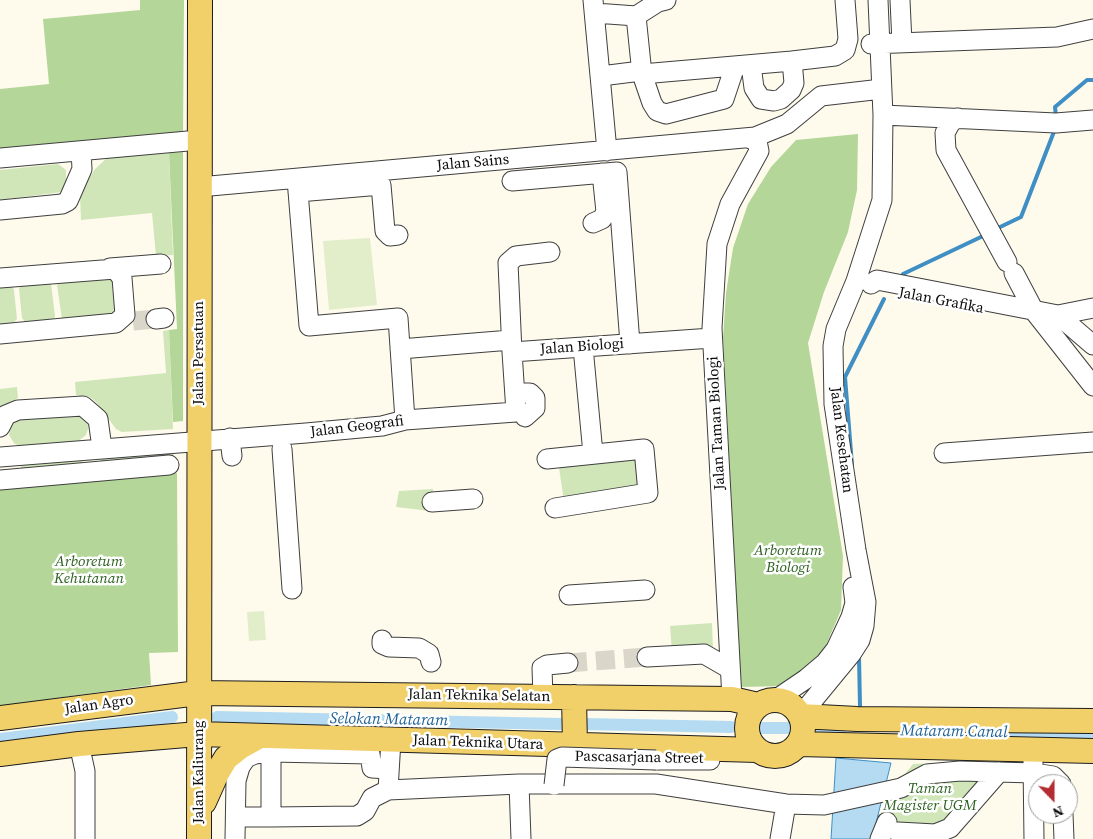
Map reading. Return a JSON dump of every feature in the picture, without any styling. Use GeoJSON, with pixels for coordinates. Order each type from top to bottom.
{"type":"FeatureCollection","features":[{"type":"Feature","properties":{"kind":"main road","name":"Jalan Persatuan"},"geometry":{"type":"LineString","coordinates":[[199,714],[198,440],[191,316],[199,187],[200,0]]}},
{"type":"Feature","properties":{"kind":"main road","name":"Jalan Teknika Selatan"},"geometry":{"type":"LineString","coordinates":[[199,714],[543,697],[575,722],[732,699],[755,727]]}},
{"type":"Feature","properties":{"kind":"main road"},"geometry":{"type":"LineString","coordinates":[[800,730],[790,704],[755,727],[774,756],[783,755],[800,730],[857,719],[1093,722]]}},
{"type":"Feature","properties":{"kind":"main road","name":"Jalan Agro"},"geometry":{"type":"LineString","coordinates":[[0,718],[199,714]]}},
{"type":"Feature","properties":{"kind":"main road"},"geometry":{"type":"LineString","coordinates":[[0,754],[79,744],[199,714]]}},
{"type":"Feature","properties":{"kind":"main road","name":"Jalan Teknika Utara"},"geometry":{"type":"LineString","coordinates":[[199,714],[265,744],[391,740],[575,722],[618,747],[656,754],[755,727]]}},
{"type":"Feature","properties":{"kind":"main road","name":"Jalan Kaliurang"},"geometry":{"type":"LineString","coordinates":[[199,714],[199,828]]}},
{"type":"Feature","properties":{"kind":"main road"},"geometry":{"type":"LineString","coordinates":[[800,730],[1034,762],[1093,751]]}},
{"type":"Feature","properties":{"kind":"main road"},"geometry":{"type":"LineString","coordinates":[[199,828],[216,772],[226,758],[240,747],[265,744]]}},
{"type":"Feature","properties":{"kind":"street"},"geometry":{"type":"LineString","coordinates":[[608,151],[594,7],[636,16],[658,2],[666,0]]}},
{"type":"Feature","properties":{"kind":"street"},"geometry":{"type":"LineString","coordinates":[[600,76],[743,66],[835,56],[845,50],[848,39],[845,0]]}},
{"type":"Feature","properties":{"kind":"street","name":"Jalan Kesehatan"},"geometry":{"type":"LineString","coordinates":[[800,730],[860,640],[864,626],[856,550],[834,404],[834,337],[877,285],[882,200],[883,115],[870,0]]}},
{"type":"Feature","properties":{"kind":"street","name":"Jalan Kesehatan"},"geometry":{"type":"LineString","coordinates":[[877,285],[873,90],[878,0]]}},
{"type":"Feature","properties":{"kind":"street"},"geometry":{"type":"LineString","coordinates":[[900,0],[902,43]]}},
{"type":"Feature","properties":{"kind":"street"},"geometry":{"type":"LineString","coordinates":[[636,16],[642,73],[652,103],[657,111],[666,114],[724,99],[743,66]]}},
{"type":"Feature","properties":{"kind":"street"},"geometry":{"type":"LineString","coordinates":[[876,44],[1057,36],[1093,29]]}},
{"type":"Feature","properties":{"kind":"street"},"geometry":{"type":"LineString","coordinates":[[743,66],[756,94],[761,98],[774,101],[781,99],[791,90],[794,83],[792,61]]}},
{"type":"Feature","properties":{"kind":"street","name":"Jalan Sains"},"geometry":{"type":"LineString","coordinates":[[199,187],[297,185],[608,151],[748,138],[780,128],[798,116],[821,96],[873,90]]}},
{"type":"Feature","properties":{"kind":"street"},"geometry":{"type":"LineString","coordinates":[[883,115],[1056,123],[1093,120]]}},
{"type":"Feature","properties":{"kind":"street"},"geometry":{"type":"LineString","coordinates":[[958,118],[948,127],[945,145],[1034,310],[1093,386]]}},
{"type":"Feature","properties":{"kind":"street","name":"Jalan Taman Biologi"},"geometry":{"type":"LineString","coordinates":[[732,699],[712,338],[717,244],[730,204],[760,148],[758,143],[748,138]]}},
{"type":"Feature","properties":{"kind":"street"},"geometry":{"type":"LineString","coordinates":[[0,158],[199,140]]}},
{"type":"Feature","properties":{"kind":"street"},"geometry":{"type":"LineString","coordinates":[[0,210],[62,204],[68,201],[82,169],[81,151]]}},
{"type":"Feature","properties":{"kind":"street"},"geometry":{"type":"LineString","coordinates":[[512,180],[617,172],[630,344]]}},
{"type":"Feature","properties":{"kind":"street"},"geometry":{"type":"LineString","coordinates":[[593,223],[602,219],[606,212],[602,173]]}},
{"type":"Feature","properties":{"kind":"street"},"geometry":{"type":"LineString","coordinates":[[398,235],[390,236],[385,231],[381,185],[297,185],[309,326],[398,318],[405,420]]}},
{"type":"Feature","properties":{"kind":"street"},"geometry":{"type":"LineString","coordinates":[[511,346],[508,263],[516,256],[550,252]]}},
{"type":"Feature","properties":{"kind":"street"},"geometry":{"type":"LineString","coordinates":[[0,278],[161,264]]}},
{"type":"Feature","properties":{"kind":"street"},"geometry":{"type":"LineString","coordinates":[[0,334],[124,322],[122,278],[115,269],[110,268]]}},
{"type":"Feature","properties":{"kind":"street","name":"Jalan Grafika"},"geometry":{"type":"LineString","coordinates":[[877,285],[1058,315],[1093,308]]}},
{"type":"Feature","properties":{"kind":"street","name":"Jalan Grafika"},"geometry":{"type":"LineString","coordinates":[[1058,315],[1093,345]]}},
{"type":"Feature","properties":{"kind":"street","name":"Jalan Biologi"},"geometry":{"type":"LineString","coordinates":[[400,349],[511,346],[583,347],[712,338]]}},
{"type":"Feature","properties":{"kind":"street","name":"Jalan Geografi"},"geometry":{"type":"LineString","coordinates":[[7,456],[198,440],[231,447],[382,426],[405,420],[520,414],[515,393],[511,346]]}},
{"type":"Feature","properties":{"kind":"street"},"geometry":{"type":"LineString","coordinates":[[583,347],[592,454]]}},
{"type":"Feature","properties":{"kind":"street"},"geometry":{"type":"LineString","coordinates":[[0,427],[6,416],[18,410],[83,406],[98,419],[96,449],[91,472]]}},
{"type":"Feature","properties":{"kind":"street"},"geometry":{"type":"LineString","coordinates":[[944,453],[1093,442]]}},
{"type":"Feature","properties":{"kind":"street"},"geometry":{"type":"LineString","coordinates":[[282,449],[292,589]]}},
{"type":"Feature","properties":{"kind":"street"},"geometry":{"type":"LineString","coordinates":[[546,459],[644,449],[648,493],[555,508]]}},
{"type":"Feature","properties":{"kind":"street"},"geometry":{"type":"LineString","coordinates":[[7,456],[8,479],[169,465]]}},
{"type":"Feature","properties":{"kind":"street"},"geometry":{"type":"LineString","coordinates":[[432,502],[473,499]]}},
{"type":"Feature","properties":{"kind":"street"},"geometry":{"type":"LineString","coordinates":[[569,596],[645,590]]}},
{"type":"Feature","properties":{"kind":"street","name":"Jalan Kesehatan"},"geometry":{"type":"LineString","coordinates":[[755,727],[836,649],[860,602]]}},
{"type":"Feature","properties":{"kind":"street"},"geometry":{"type":"LineString","coordinates":[[382,640],[382,644],[389,647],[419,648],[429,654],[431,662]]}},
{"type":"Feature","properties":{"kind":"street"},"geometry":{"type":"LineString","coordinates":[[647,657],[704,654],[730,669]]}},
{"type":"Feature","properties":{"kind":"street"},"geometry":{"type":"LineString","coordinates":[[543,697],[542,668],[547,665],[568,663]]}},
{"type":"Feature","properties":{"kind":"street"},"geometry":{"type":"LineString","coordinates":[[236,817],[357,816],[365,811],[380,794],[380,769],[391,740]]}},
{"type":"Feature","properties":{"kind":"street"},"geometry":{"type":"LineString","coordinates":[[79,744],[85,771],[84,839]]}},
{"type":"Feature","properties":{"kind":"street"},"geometry":{"type":"LineString","coordinates":[[265,744],[370,754],[380,769]]}},
{"type":"Feature","properties":{"kind":"street"},"geometry":{"type":"LineString","coordinates":[[235,839],[236,781],[240,767],[246,758],[255,754],[265,744]]}},
{"type":"Feature","properties":{"kind":"street"},"geometry":{"type":"LineString","coordinates":[[265,744],[271,817]]}},
{"type":"Feature","properties":{"kind":"street"},"geometry":{"type":"LineString","coordinates":[[618,747],[618,785]]}},
{"type":"Feature","properties":{"kind":"street"},"geometry":{"type":"LineString","coordinates":[[656,754],[656,784]]}},
{"type":"Feature","properties":{"kind":"street","name":"Pascasarjana Street"},"geometry":{"type":"LineString","coordinates":[[554,784],[557,759],[562,757],[656,754]]}},
{"type":"Feature","properties":{"kind":"street"},"geometry":{"type":"LineString","coordinates":[[380,794],[519,784],[656,784],[786,804],[830,805],[901,788],[927,774],[960,771],[999,772],[1034,762]]}},
{"type":"Feature","properties":{"kind":"street"},"geometry":{"type":"LineString","coordinates":[[1034,762],[1050,774]]}},
{"type":"Feature","properties":{"kind":"street"},"geometry":{"type":"LineString","coordinates":[[1034,762],[1034,839]]}},
{"type":"Feature","properties":{"kind":"street"},"geometry":{"type":"LineString","coordinates":[[888,831],[935,834],[950,828],[999,772]]}},
{"type":"Feature","properties":{"kind":"street"},"geometry":{"type":"LineString","coordinates":[[519,784],[521,839]]}},
{"type":"Feature","properties":{"kind":"street"},"geometry":{"type":"LineString","coordinates":[[780,839],[786,804]]}},
{"type":"Feature","properties":{"kind":"street"},"geometry":{"type":"LineString","coordinates":[[1064,824],[1064,839]]}},
{"type":"Feature","properties":{"kind":"green space"},"geometry":{"type":"Polygon","coordinates":[[[140,0],[184,0],[183,133],[0,150],[0,89],[49,84],[43,19],[140,10],[140,0]]]}},
{"type":"Feature","properties":{"kind":"green space","name":"Arboretum Biologi"},"geometry":{"type":"Polygon","coordinates":[[[858,134],[857,190],[848,232],[824,292],[808,343],[843,556],[841,610],[824,650],[783,686],[741,687],[723,338],[726,293],[733,248],[748,204],[771,167],[796,140],[858,134]]]}},
{"type":"Feature","properties":{"kind":"green space"},"geometry":{"type":"Polygon","coordinates":[[[183,152],[183,421],[173,422],[169,330],[177,329],[169,153],[183,152]]]}},
{"type":"Feature","properties":{"kind":"green space"},"geometry":{"type":"Polygon","coordinates":[[[169,153],[173,255],[156,256],[152,213],[81,220],[80,196],[83,188],[95,169],[107,158],[169,153]]]}},
{"type":"Feature","properties":{"kind":"green space"},"geometry":{"type":"Polygon","coordinates":[[[58,164],[66,170],[66,185],[62,192],[0,200],[0,170],[58,164]]]}},
{"type":"Feature","properties":{"kind":"green space"},"geometry":{"type":"Polygon","coordinates":[[[370,238],[377,305],[329,310],[323,241],[370,238]]]}},
{"type":"Feature","properties":{"kind":"green space"},"geometry":{"type":"Polygon","coordinates":[[[110,278],[112,281],[115,311],[113,314],[62,319],[57,285],[59,282],[110,278]]]}},
{"type":"Feature","properties":{"kind":"green space"},"geometry":{"type":"Polygon","coordinates":[[[51,283],[54,319],[25,322],[22,318],[19,289],[21,285],[51,283]]]}},
{"type":"Feature","properties":{"kind":"green space"},"geometry":{"type":"Polygon","coordinates":[[[0,285],[12,286],[14,290],[17,319],[12,325],[0,326],[0,285]]]}},
{"type":"Feature","properties":{"kind":"green space"},"geometry":{"type":"Polygon","coordinates":[[[169,330],[173,429],[122,432],[116,429],[96,402],[90,397],[76,395],[75,382],[166,373],[163,331],[169,330]]]}},
{"type":"Feature","properties":{"kind":"green space"},"geometry":{"type":"Polygon","coordinates":[[[17,387],[18,398],[0,408],[0,389],[17,387]]]}},
{"type":"Feature","properties":{"kind":"green space"},"geometry":{"type":"Polygon","coordinates":[[[76,412],[87,421],[89,426],[86,435],[77,442],[21,447],[14,443],[9,435],[11,423],[17,418],[76,412]]]}},
{"type":"Feature","properties":{"kind":"green space"},"geometry":{"type":"Polygon","coordinates":[[[173,450],[174,457],[101,463],[100,455],[173,450]]]}},
{"type":"Feature","properties":{"kind":"green space"},"geometry":{"type":"Polygon","coordinates":[[[640,453],[644,490],[564,501],[558,461],[640,453]]]}},
{"type":"Feature","properties":{"kind":"green space"},"geometry":{"type":"Polygon","coordinates":[[[82,457],[83,465],[21,471],[21,462],[82,457]]]}},
{"type":"Feature","properties":{"kind":"green space","name":"Arboretum Kehutanan"},"geometry":{"type":"Polygon","coordinates":[[[177,473],[178,652],[149,653],[151,685],[0,706],[0,490],[177,473]]]}},
{"type":"Feature","properties":{"kind":"green space"},"geometry":{"type":"Polygon","coordinates":[[[433,489],[430,511],[396,507],[399,491],[433,489]]]}},
{"type":"Feature","properties":{"kind":"green space"},"geometry":{"type":"Polygon","coordinates":[[[264,611],[266,640],[249,641],[247,612],[264,611]]]}},
{"type":"Feature","properties":{"kind":"green space"},"geometry":{"type":"Polygon","coordinates":[[[712,623],[713,650],[672,652],[670,626],[712,623]]]}},
{"type":"Feature","properties":{"kind":"green space","name":"Taman Magister UGM"},"geometry":{"type":"Polygon","coordinates":[[[996,763],[951,826],[892,839],[873,839],[886,797],[913,764],[996,763]]]}},
{"type":"Feature","properties":{"kind":"water"},"geometry":{"type":"Polygon","coordinates":[[[836,758],[891,763],[872,839],[831,839],[836,758]]]}},
{"type":"Feature","properties":{"kind":"waterway"},"geometry":{"type":"LineString","coordinates":[[1056,117],[1055,107],[1087,80],[1093,80]]}},
{"type":"Feature","properties":{"kind":"waterway"},"geometry":{"type":"LineString","coordinates":[[998,228],[1021,217],[1055,129]]}},
{"type":"Feature","properties":{"kind":"waterway"},"geometry":{"type":"LineString","coordinates":[[903,274],[983,236]]}},
{"type":"Feature","properties":{"kind":"waterway"},"geometry":{"type":"LineString","coordinates":[[852,465],[845,377],[884,299]]}},
{"type":"Feature","properties":{"kind":"waterway"},"geometry":{"type":"LineString","coordinates":[[859,657],[860,706]]}},
{"type":"Feature","properties":{"kind":"waterway","name":"Selokan Mataram"},"geometry":{"type":"LineString","coordinates":[[0,739],[172,717]]}},
{"type":"Feature","properties":{"kind":"waterway","name":"Selokan Mataram"},"geometry":{"type":"LineString","coordinates":[[217,717],[562,724]]}},
{"type":"Feature","properties":{"kind":"waterway","name":"Selokan Mataram"},"geometry":{"type":"LineString","coordinates":[[584,724],[731,727]]}},
{"type":"Feature","properties":{"kind":"waterway","name":"Mataram Canal"},"geometry":{"type":"LineString","coordinates":[[754,728],[791,728]]}},
{"type":"Feature","properties":{"kind":"waterway","name":"Mataram Canal"},"geometry":{"type":"LineString","coordinates":[[818,729],[840,729]]}},
{"type":"Feature","properties":{"kind":"waterway","name":"Mataram Canal"},"geometry":{"type":"LineString","coordinates":[[933,731],[1090,734]]}},
{"type":"Feature","properties":{"kind":"tunnel"},"geometry":{"type":"LineString","coordinates":[[133,321],[156,319]]}},
{"type":"Feature","properties":{"kind":"tunnel"},"geometry":{"type":"LineString","coordinates":[[568,663],[647,657]]}}]}
